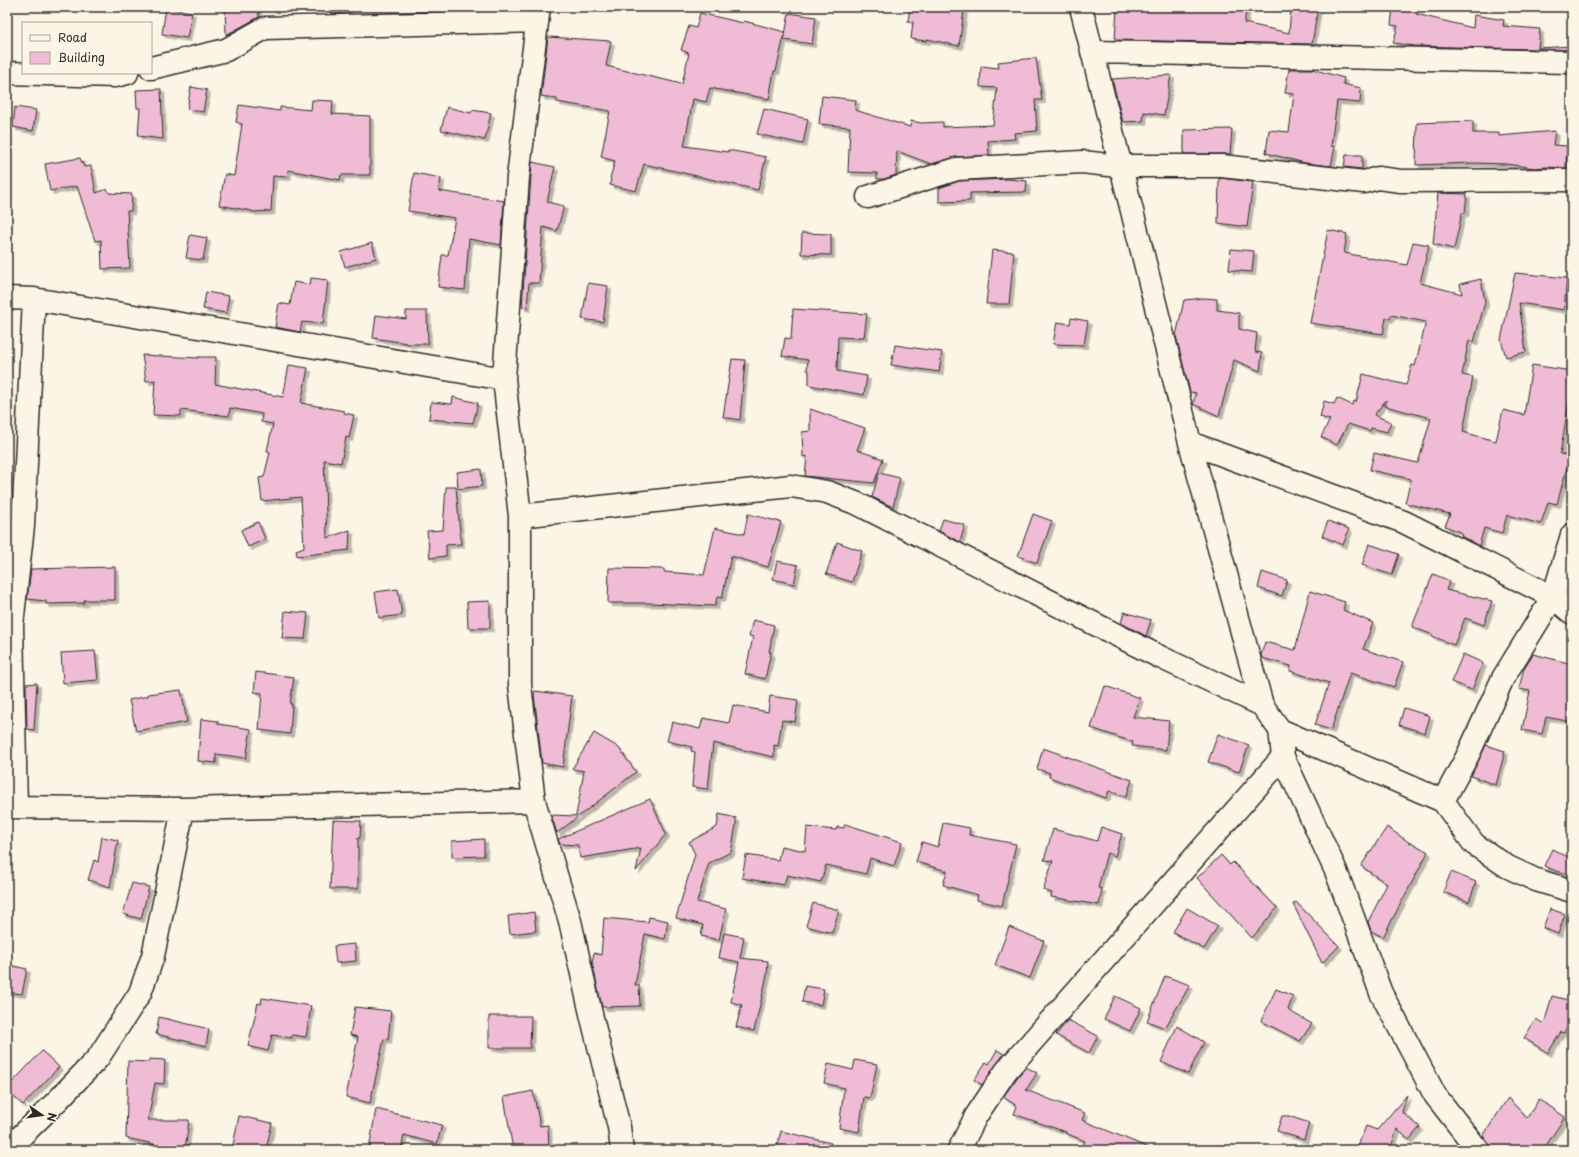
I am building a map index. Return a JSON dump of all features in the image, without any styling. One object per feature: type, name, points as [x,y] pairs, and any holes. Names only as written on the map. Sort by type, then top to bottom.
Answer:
[{"type":"street","points":[[1081,7],[1190,444],[1262,705],[1280,730],[1283,756],[1336,871],[1381,993],[1435,1095],[1478,1150]]},
{"type":"street","points":[[152,68],[226,50],[265,28],[538,14],[518,177],[504,379],[520,516],[520,685],[534,801],[570,921],[619,1127],[622,1150]]},
{"type":"street","points":[[1092,52],[1572,62]]},
{"type":"street","points":[[7,73],[22,73]]},
{"type":"street","points":[[43,74],[115,76],[123,74]]},
{"type":"street","points":[[868,197],[957,169],[1082,162],[1121,166],[1222,166],[1364,182],[1378,178],[1401,181],[1572,180]]},
{"type":"street","points":[[7,298],[34,299],[504,379]]},
{"type":"street","points":[[34,299],[23,526],[12,625],[12,807],[183,809],[534,801]]},
{"type":"street","points":[[1190,444],[1404,522],[1553,597],[1572,613]]},
{"type":"street","points":[[520,516],[791,486],[827,492],[858,504],[1160,656],[1262,705]]},
{"type":"street","points":[[1443,801],[1468,755],[1503,678],[1553,597],[1572,535]]},
{"type":"street","points":[[1280,730],[1443,801],[1474,844],[1508,867],[1536,880],[1572,891]]},
{"type":"street","points":[[959,1150],[976,1116],[1006,1071],[1283,756]]},
{"type":"street","points":[[7,1150],[98,1058],[140,993],[153,956],[183,809]]},
{"type":"building","points":[[225,7],[258,7],[259,17],[226,35]]},
{"type":"building","points":[[331,7],[348,7],[349,13],[332,14]]},
{"type":"building","points":[[910,7],[945,7],[964,10],[959,46],[927,39],[927,41],[911,39],[913,22],[908,22]]},
{"type":"building","points":[[1117,7],[1247,7],[1244,23],[1289,33],[1291,7],[1318,7],[1312,44],[1115,40]]},
{"type":"building","points":[[1393,7],[1416,9],[1416,14],[1473,28],[1474,15],[1504,20],[1503,26],[1540,29],[1538,48],[1572,46],[1572,50],[1415,46],[1393,43],[1398,26],[1391,25]]},
{"type":"building","points":[[166,8],[192,12],[187,38],[162,34]]},
{"type":"building","points":[[700,13],[743,23],[744,21],[785,32],[776,71],[774,71],[769,99],[710,88],[706,102],[693,99],[684,146],[728,152],[728,150],[766,157],[758,190],[644,164],[636,191],[610,185],[610,178],[615,161],[601,157],[610,111],[557,102],[557,99],[541,96],[548,37],[611,41],[606,66],[682,84],[689,53],[681,50],[689,26],[696,28]]},
{"type":"building","points":[[789,13],[816,17],[812,44],[784,40]]},
{"type":"building","points":[[1036,58],[1042,100],[1035,100],[1037,131],[1014,133],[1015,139],[988,141],[989,155],[956,157],[931,164],[897,151],[896,175],[884,179],[877,179],[877,173],[848,172],[850,127],[819,124],[822,96],[856,100],[855,110],[910,127],[911,121],[921,123],[943,122],[943,127],[993,125],[997,88],[980,87],[981,66],[999,68],[998,62]]},
{"type":"building","points":[[1289,69],[1312,69],[1344,78],[1343,84],[1361,88],[1360,103],[1337,101],[1331,146],[1335,147],[1331,166],[1305,163],[1266,153],[1269,130],[1289,132],[1294,94],[1285,93]]},
{"type":"building","points":[[1171,75],[1164,115],[1144,112],[1143,121],[1123,122],[1112,79]]},
{"type":"building","points":[[191,87],[207,90],[203,112],[187,109]]},
{"type":"building","points":[[161,89],[163,139],[138,136],[140,108],[137,108],[136,90]]},
{"type":"building","points":[[312,100],[333,101],[332,114],[370,116],[370,175],[341,175],[340,180],[288,170],[287,177],[273,176],[271,211],[252,212],[219,205],[225,174],[234,176],[242,124],[236,122],[239,105],[280,111],[280,107],[311,110]]},
{"type":"building","points":[[15,107],[36,110],[33,131],[13,127]]},
{"type":"building","points":[[447,107],[471,113],[472,110],[491,113],[485,140],[441,130]]},
{"type":"building","points":[[764,109],[808,119],[803,144],[757,134]]},
{"type":"building","points":[[1473,121],[1473,133],[1499,133],[1499,136],[1555,131],[1553,145],[1567,146],[1566,168],[1535,168],[1506,164],[1474,163],[1416,165],[1417,123]]},
{"type":"building","points":[[1232,129],[1230,154],[1184,154],[1184,130]]},
{"type":"building","points":[[1346,155],[1362,155],[1362,169],[1344,167]]},
{"type":"building","points":[[80,158],[84,167],[91,166],[96,193],[107,189],[109,193],[132,194],[131,211],[127,211],[130,268],[102,269],[101,240],[95,241],[77,186],[50,191],[45,164]]},
{"type":"building","points":[[532,162],[555,167],[547,202],[564,206],[557,231],[543,227],[539,283],[529,283],[527,308],[522,307]]},
{"type":"building","points":[[414,173],[441,178],[439,191],[504,201],[501,245],[469,239],[465,290],[438,287],[442,255],[448,255],[455,218],[408,211]]},
{"type":"building","points":[[1219,178],[1253,182],[1247,227],[1218,223]]},
{"type":"building","points":[[1008,179],[1027,181],[1026,192],[970,193],[970,201],[939,202],[939,188],[959,181]]},
{"type":"building","points":[[1438,193],[1467,194],[1465,213],[1462,213],[1454,249],[1433,244]]},
{"type":"building","points":[[1328,230],[1347,234],[1344,253],[1407,265],[1413,242],[1429,245],[1420,283],[1462,294],[1460,284],[1481,279],[1485,302],[1474,342],[1469,340],[1462,375],[1473,377],[1463,432],[1496,441],[1503,410],[1524,415],[1532,365],[1572,371],[1572,403],[1569,402],[1560,454],[1570,456],[1557,504],[1548,502],[1541,524],[1507,515],[1502,533],[1484,528],[1479,546],[1461,536],[1462,533],[1445,526],[1450,514],[1405,503],[1411,479],[1370,470],[1374,453],[1418,463],[1431,418],[1385,406],[1386,400],[1374,415],[1391,422],[1387,432],[1371,428],[1370,431],[1348,424],[1337,445],[1321,437],[1330,420],[1320,417],[1324,401],[1334,404],[1337,398],[1352,405],[1354,401],[1356,402],[1363,374],[1406,385],[1412,365],[1415,366],[1426,322],[1391,315],[1390,319],[1386,318],[1383,334],[1310,323]]},
{"type":"building","points":[[802,233],[831,234],[831,255],[801,254]]},
{"type":"building","points":[[190,235],[207,238],[203,260],[186,258]]},
{"type":"building","points":[[372,243],[376,258],[345,267],[341,252]]},
{"type":"building","points":[[1231,249],[1254,251],[1252,272],[1229,270]]},
{"type":"building","points":[[992,250],[1014,252],[1009,304],[986,304]]},
{"type":"building","points":[[1515,273],[1567,278],[1564,310],[1519,303],[1526,352],[1506,357],[1501,340]]},
{"type":"building","points":[[311,278],[328,280],[323,324],[302,322],[300,332],[275,327],[279,303],[290,305],[294,282],[310,285]]},
{"type":"building","points":[[588,283],[608,286],[603,322],[582,319]]},
{"type":"building","points":[[206,292],[229,296],[226,313],[203,309]]},
{"type":"building","points":[[1204,298],[1217,299],[1217,310],[1239,313],[1239,329],[1257,333],[1255,352],[1262,353],[1260,371],[1234,360],[1219,416],[1193,404],[1196,393],[1190,392],[1176,336],[1184,300]]},
{"type":"building","points":[[793,309],[867,314],[864,337],[838,337],[837,371],[867,376],[864,395],[809,385],[809,371],[807,370],[808,360],[782,356],[785,338],[791,339]]},
{"type":"building","points":[[406,311],[427,311],[428,344],[407,344],[373,338],[376,315],[406,319]]},
{"type":"building","points":[[1071,318],[1088,321],[1084,345],[1053,344],[1057,322],[1070,324]]},
{"type":"building","points":[[895,345],[942,352],[939,372],[891,365]]},
{"type":"building","points":[[142,355],[198,358],[216,357],[215,384],[283,397],[289,365],[308,368],[301,403],[344,411],[344,413],[354,415],[349,438],[346,437],[341,463],[324,460],[327,538],[350,530],[349,550],[297,556],[296,550],[304,547],[301,497],[262,501],[259,478],[264,477],[270,452],[267,451],[273,424],[261,422],[262,414],[230,408],[229,416],[181,410],[181,416],[153,415],[155,380],[146,381]]},
{"type":"building","points":[[732,359],[745,360],[740,420],[723,417]]},
{"type":"building","points":[[453,397],[478,403],[473,423],[429,419],[431,402],[452,404]]},
{"type":"building","points":[[810,409],[865,428],[857,450],[883,459],[874,483],[805,476],[807,456],[803,457],[802,432],[810,431]]},
{"type":"building","points":[[481,469],[482,486],[458,489],[457,472]]},
{"type":"building","points":[[879,473],[900,478],[893,507],[872,497]]},
{"type":"building","points":[[446,487],[456,487],[461,544],[446,545],[446,556],[430,558],[427,531],[443,530]]},
{"type":"building","points":[[748,514],[781,522],[768,567],[731,556],[722,598],[717,597],[715,606],[608,603],[609,568],[664,569],[664,572],[704,575],[715,528],[744,534]]},
{"type":"building","points":[[1033,514],[1052,521],[1037,563],[1018,556]]},
{"type":"building","points":[[943,519],[965,525],[960,542],[939,531]]},
{"type":"building","points":[[1328,521],[1349,529],[1343,545],[1322,536]]},
{"type":"building","points":[[258,522],[265,539],[248,547],[241,530]]},
{"type":"building","points":[[837,542],[862,551],[852,582],[826,574]]},
{"type":"building","points":[[1369,544],[1399,554],[1392,575],[1362,565]]},
{"type":"building","points":[[777,561],[798,565],[794,584],[773,579]]},
{"type":"building","points":[[115,567],[115,600],[84,600],[84,603],[46,604],[46,601],[27,599],[31,569]]},
{"type":"building","points":[[1262,572],[1287,580],[1282,596],[1258,588]]},
{"type":"building","points":[[1433,574],[1450,581],[1446,590],[1492,601],[1484,625],[1465,618],[1454,645],[1412,627]]},
{"type":"building","points":[[398,589],[402,615],[379,618],[375,592]]},
{"type":"building","points":[[1310,591],[1345,602],[1343,610],[1373,623],[1363,649],[1403,662],[1394,687],[1350,673],[1331,730],[1315,725],[1329,683],[1290,671],[1291,666],[1262,658],[1261,655],[1265,642],[1295,650]]},
{"type":"building","points":[[490,601],[490,628],[468,628],[467,602]]},
{"type":"building","points":[[285,611],[308,613],[305,639],[282,638]]},
{"type":"building","points":[[1124,612],[1151,620],[1146,636],[1121,623]]},
{"type":"building","points":[[753,620],[774,625],[769,652],[771,652],[765,679],[745,674],[753,637],[749,636]]},
{"type":"building","points":[[95,651],[98,680],[63,683],[61,653]]},
{"type":"building","points":[[1463,654],[1483,663],[1472,690],[1451,682]]},
{"type":"building","points":[[1533,654],[1572,664],[1572,722],[1546,717],[1542,734],[1522,730],[1530,691],[1519,689],[1524,668]]},
{"type":"building","points":[[256,672],[294,677],[290,704],[292,704],[290,734],[259,730],[262,693],[254,692]]},
{"type":"building","points":[[37,683],[34,730],[27,729],[26,684]]},
{"type":"building","points":[[1105,686],[1140,698],[1133,717],[1169,721],[1166,750],[1132,746],[1133,742],[1091,728]]},
{"type":"building","points":[[181,690],[187,722],[136,731],[129,700],[148,696],[148,694]]},
{"type":"building","points":[[535,691],[572,696],[563,767],[542,763],[534,694]]},
{"type":"building","points":[[770,696],[798,700],[795,722],[782,720],[778,746],[774,745],[774,757],[713,743],[708,789],[692,787],[695,752],[691,751],[692,747],[667,741],[672,722],[700,729],[703,718],[729,723],[733,705],[768,712]]},
{"type":"building","points":[[1404,708],[1430,716],[1425,733],[1399,725]]},
{"type":"building","points":[[201,719],[218,721],[218,724],[251,729],[246,758],[216,754],[216,763],[198,761]]},
{"type":"building","points":[[594,733],[618,747],[636,772],[557,833],[551,815],[576,816],[584,771],[572,769]]},
{"type":"building","points":[[1218,734],[1249,745],[1239,772],[1208,762]]},
{"type":"building","points":[[1486,745],[1505,751],[1496,785],[1471,776]]},
{"type":"building","points":[[1043,748],[1132,780],[1126,797],[1109,791],[1106,798],[1049,777],[1050,773],[1037,769]]},
{"type":"building","points":[[650,799],[666,834],[636,871],[641,848],[580,858],[578,845],[560,844],[558,839]]},
{"type":"building","points":[[719,814],[736,818],[731,852],[709,863],[697,902],[726,909],[719,940],[701,936],[703,925],[676,918],[695,854],[689,842],[717,827]]},
{"type":"building","points":[[333,820],[361,821],[360,838],[358,838],[358,889],[330,889]]},
{"type":"building","points":[[943,823],[970,828],[969,835],[1016,844],[1002,906],[977,900],[978,895],[943,885],[947,871],[916,862],[922,842],[938,847]]},
{"type":"building","points":[[845,824],[902,842],[894,866],[870,858],[866,874],[826,865],[821,882],[787,875],[784,885],[742,878],[746,855],[778,860],[781,846],[805,851],[807,827],[836,830],[837,827],[844,828]]},
{"type":"building","points":[[1101,827],[1122,834],[1115,856],[1107,853],[1098,888],[1102,889],[1099,905],[1051,897],[1052,893],[1043,890],[1053,861],[1044,860],[1053,829],[1097,841]]},
{"type":"building","points":[[1387,827],[1410,843],[1411,842],[1428,852],[1383,937],[1371,931],[1368,922],[1387,884],[1361,866]]},
{"type":"building","points":[[102,837],[118,840],[110,887],[88,880],[94,860],[98,862]]},
{"type":"building","points":[[484,839],[484,856],[452,857],[452,841]]},
{"type":"building","points":[[1552,849],[1572,859],[1572,875],[1544,866]]},
{"type":"building","points":[[1221,855],[1230,865],[1233,862],[1277,908],[1252,938],[1197,878]]},
{"type":"building","points":[[1451,872],[1476,882],[1469,902],[1443,892]]},
{"type":"building","points":[[132,883],[149,887],[141,919],[123,914]]},
{"type":"building","points":[[1296,902],[1339,946],[1322,963],[1293,904]]},
{"type":"building","points":[[813,903],[839,910],[832,933],[806,926]]},
{"type":"building","points":[[1187,908],[1218,926],[1204,949],[1173,932]]},
{"type":"building","points":[[1550,909],[1565,914],[1558,934],[1543,928]]},
{"type":"building","points":[[534,912],[536,931],[510,934],[508,916]]},
{"type":"building","points":[[649,917],[668,921],[665,939],[645,934],[635,985],[639,985],[640,1006],[602,1007],[592,962],[594,953],[601,955],[604,918],[648,922]]},
{"type":"building","points":[[1009,927],[1044,941],[1030,978],[995,965]]},
{"type":"building","points":[[724,933],[744,937],[740,958],[768,961],[767,975],[754,1031],[736,1027],[742,1005],[731,1002],[739,962],[719,958]]},
{"type":"building","points":[[355,944],[356,961],[336,963],[334,946]]},
{"type":"building","points":[[9,965],[27,969],[22,994],[7,992],[7,975]]},
{"type":"building","points":[[1165,976],[1190,985],[1165,1028],[1147,1021]]},
{"type":"building","points":[[805,986],[824,989],[821,1005],[802,1002]]},
{"type":"building","points":[[1276,989],[1293,996],[1288,1010],[1312,1024],[1300,1041],[1261,1021]]},
{"type":"building","points":[[1115,996],[1141,1008],[1130,1031],[1104,1019]]},
{"type":"building","points":[[1552,996],[1572,1001],[1572,1017],[1564,1033],[1561,1032],[1548,1053],[1524,1038],[1536,1019],[1544,1024]]},
{"type":"building","points":[[262,998],[311,1006],[306,1037],[292,1035],[292,1038],[272,1035],[268,1051],[248,1046],[258,1003],[261,1004]]},
{"type":"building","points":[[355,1007],[391,1011],[388,1040],[384,1039],[370,1103],[346,1097],[358,1037],[350,1035]]},
{"type":"building","points":[[489,1016],[531,1016],[530,1048],[489,1048]]},
{"type":"building","points":[[159,1017],[209,1029],[206,1046],[156,1034]]},
{"type":"building","points":[[1068,1020],[1098,1036],[1089,1053],[1056,1035]]},
{"type":"building","points":[[1177,1026],[1204,1042],[1188,1074],[1161,1062]]},
{"type":"building","points":[[997,1050],[1004,1054],[982,1085],[974,1080],[986,1062],[989,1064]]},
{"type":"building","points":[[42,1051],[59,1067],[23,1105],[7,1091],[7,1088]]},
{"type":"building","points":[[149,1059],[165,1060],[164,1084],[155,1083],[148,1120],[189,1120],[185,1150],[153,1150],[154,1144],[126,1138],[128,1061],[149,1062]]},
{"type":"building","points":[[855,1060],[877,1064],[871,1094],[869,1098],[864,1097],[859,1132],[839,1128],[844,1088],[824,1083],[828,1064],[853,1070]]},
{"type":"building","points":[[1026,1067],[1037,1073],[1026,1090],[1085,1113],[1082,1120],[1154,1150],[1095,1150],[1083,1145],[1085,1141],[1065,1133],[1066,1132],[1014,1114],[1017,1106],[1003,1097]]},
{"type":"building","points":[[533,1091],[540,1126],[548,1125],[549,1150],[513,1150],[504,1097]]},
{"type":"building","points":[[1407,1095],[1402,1112],[1420,1127],[1409,1140],[1397,1129],[1390,1150],[1368,1150],[1358,1146],[1366,1126],[1377,1130]]},
{"type":"building","points":[[1508,1098],[1527,1118],[1539,1099],[1565,1117],[1543,1150],[1497,1150],[1489,1144],[1483,1136]]},
{"type":"building","points":[[376,1109],[442,1125],[437,1144],[404,1135],[401,1150],[369,1150]]},
{"type":"building","points":[[239,1116],[272,1123],[266,1150],[232,1150]]},
{"type":"building","points":[[1282,1116],[1289,1116],[1309,1123],[1304,1140],[1277,1131]]},
{"type":"building","points":[[781,1131],[831,1143],[830,1150],[776,1150]]}]
